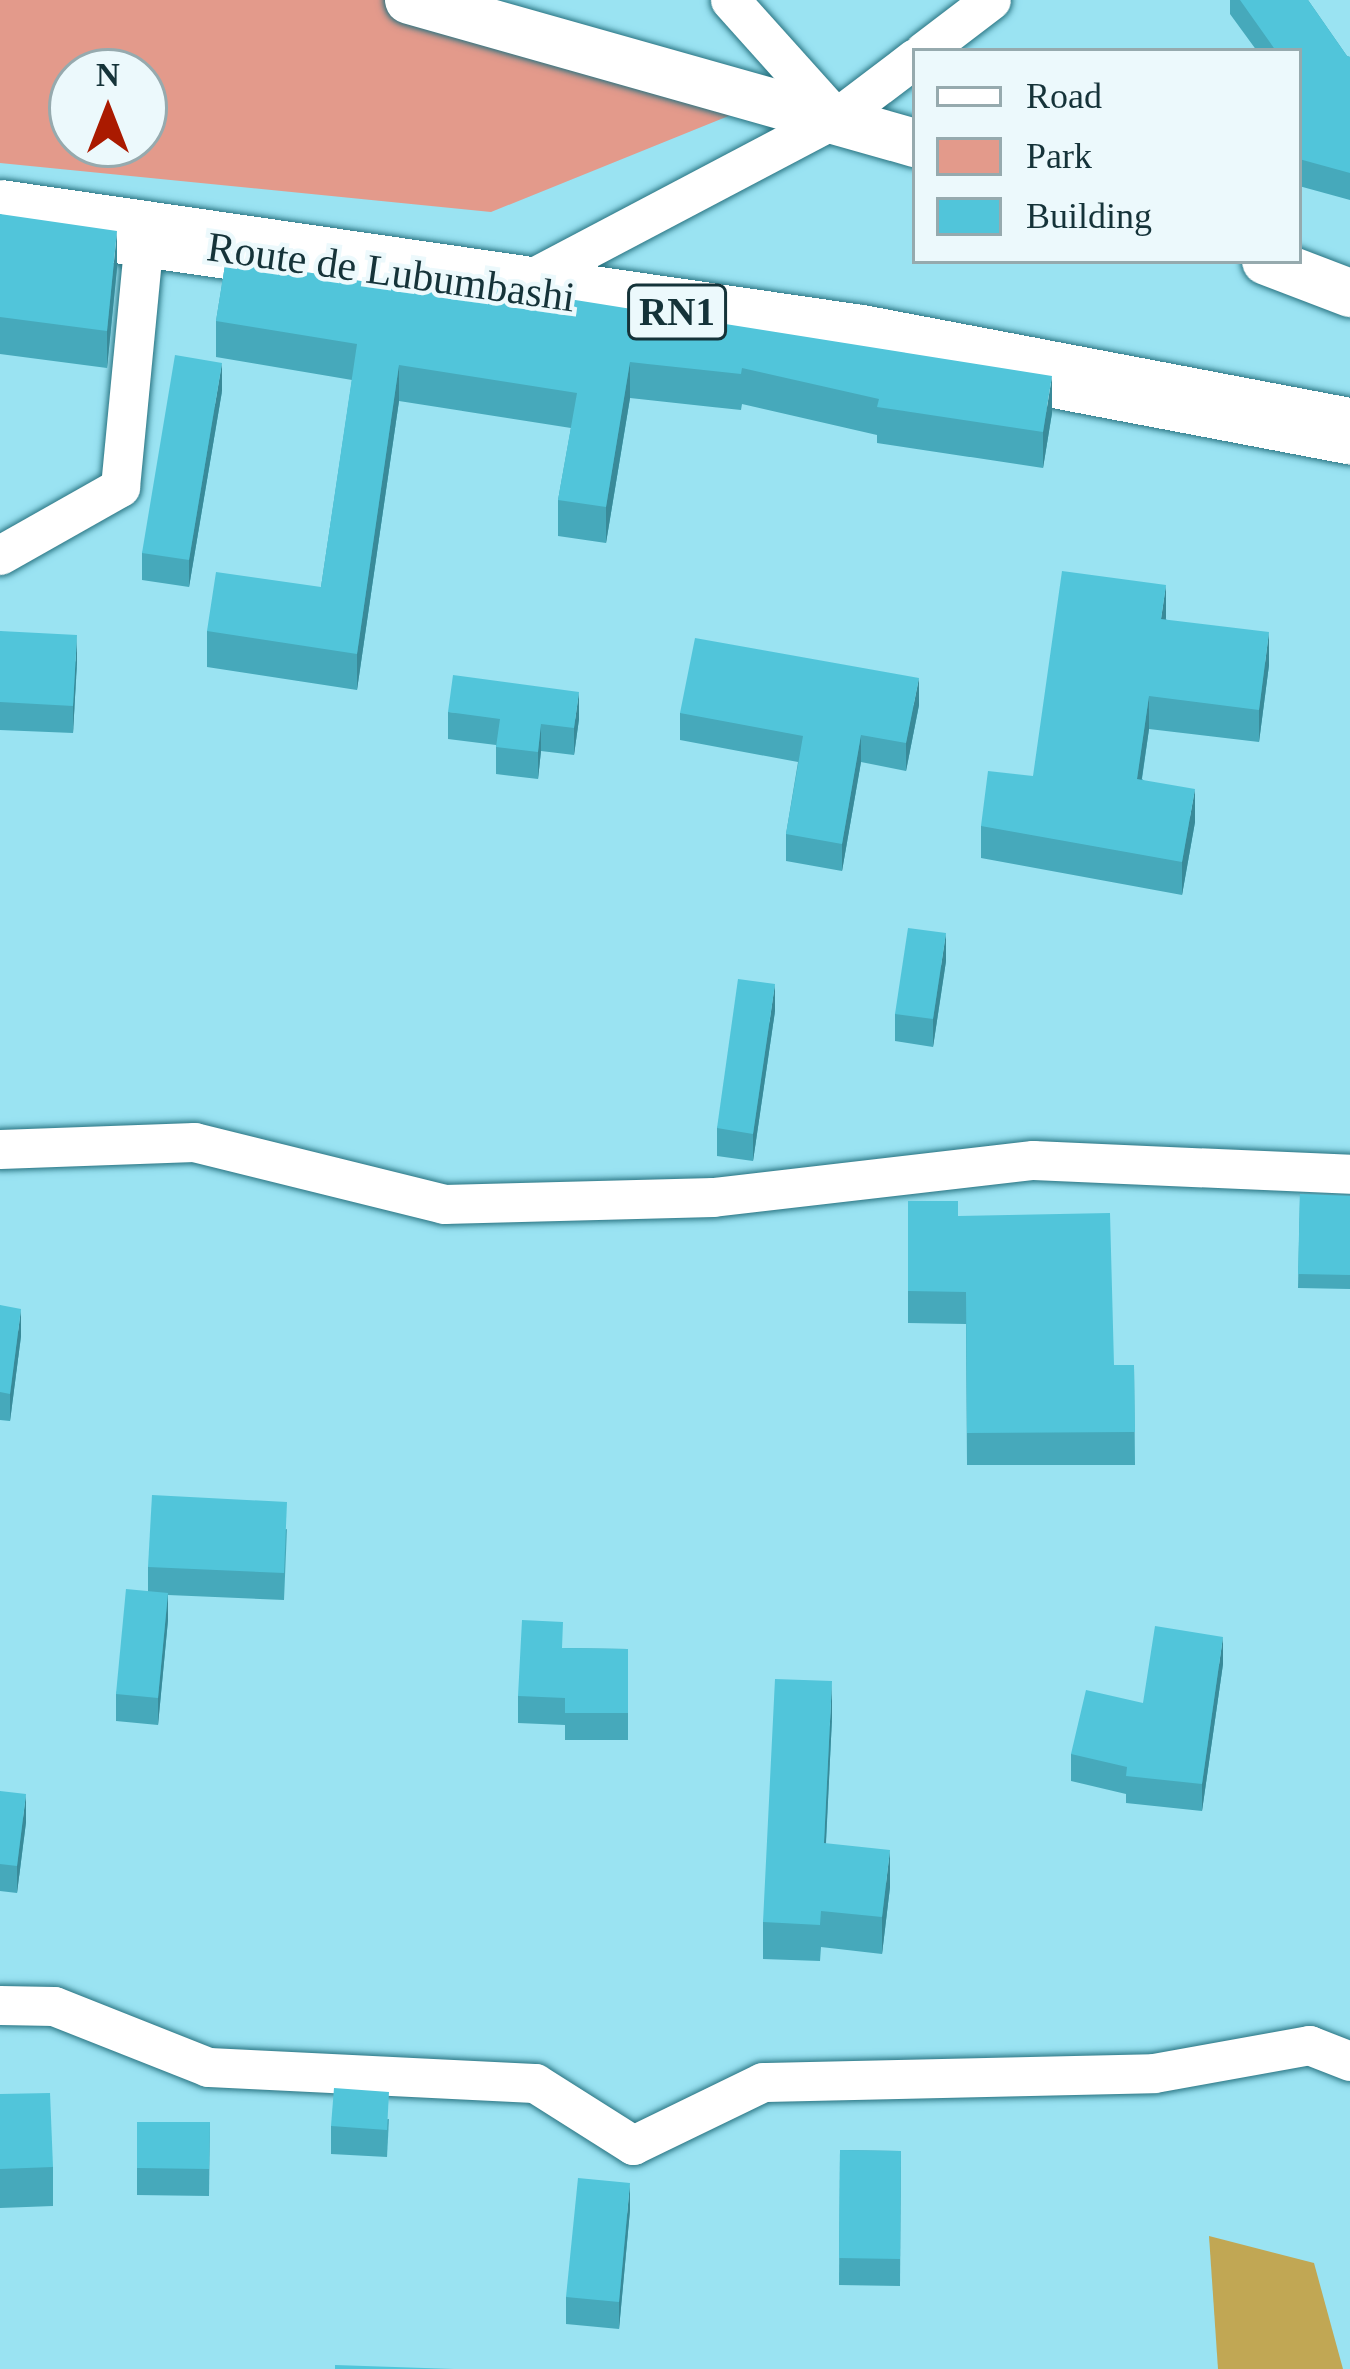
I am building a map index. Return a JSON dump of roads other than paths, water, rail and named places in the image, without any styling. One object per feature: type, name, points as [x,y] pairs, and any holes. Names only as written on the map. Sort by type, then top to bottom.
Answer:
[{"type":"highway","name":"Route de Lubumbashi","points":[[0,212],[143,238],[861,338],[1350,431]]},
{"type":"street","points":[[409,0],[912,142]]},
{"type":"street","points":[[730,0],[836,118]]},
{"type":"street","points":[[928,48],[991,0]]},
{"type":"street","points":[[512,289],[836,118],[912,60]]},
{"type":"street","points":[[0,555],[120,487],[143,238]]},
{"type":"street","points":[[1274,264],[1350,293]]},
{"type":"street","points":[[0,1149],[194,1142],[444,1204],[713,1197],[1034,1160],[1350,1174]]},
{"type":"street","points":[[0,2005],[54,2006],[208,2067],[536,2083],[633,2145],[763,2082],[1154,2073],[1309,2045],[1350,2061]]}]
